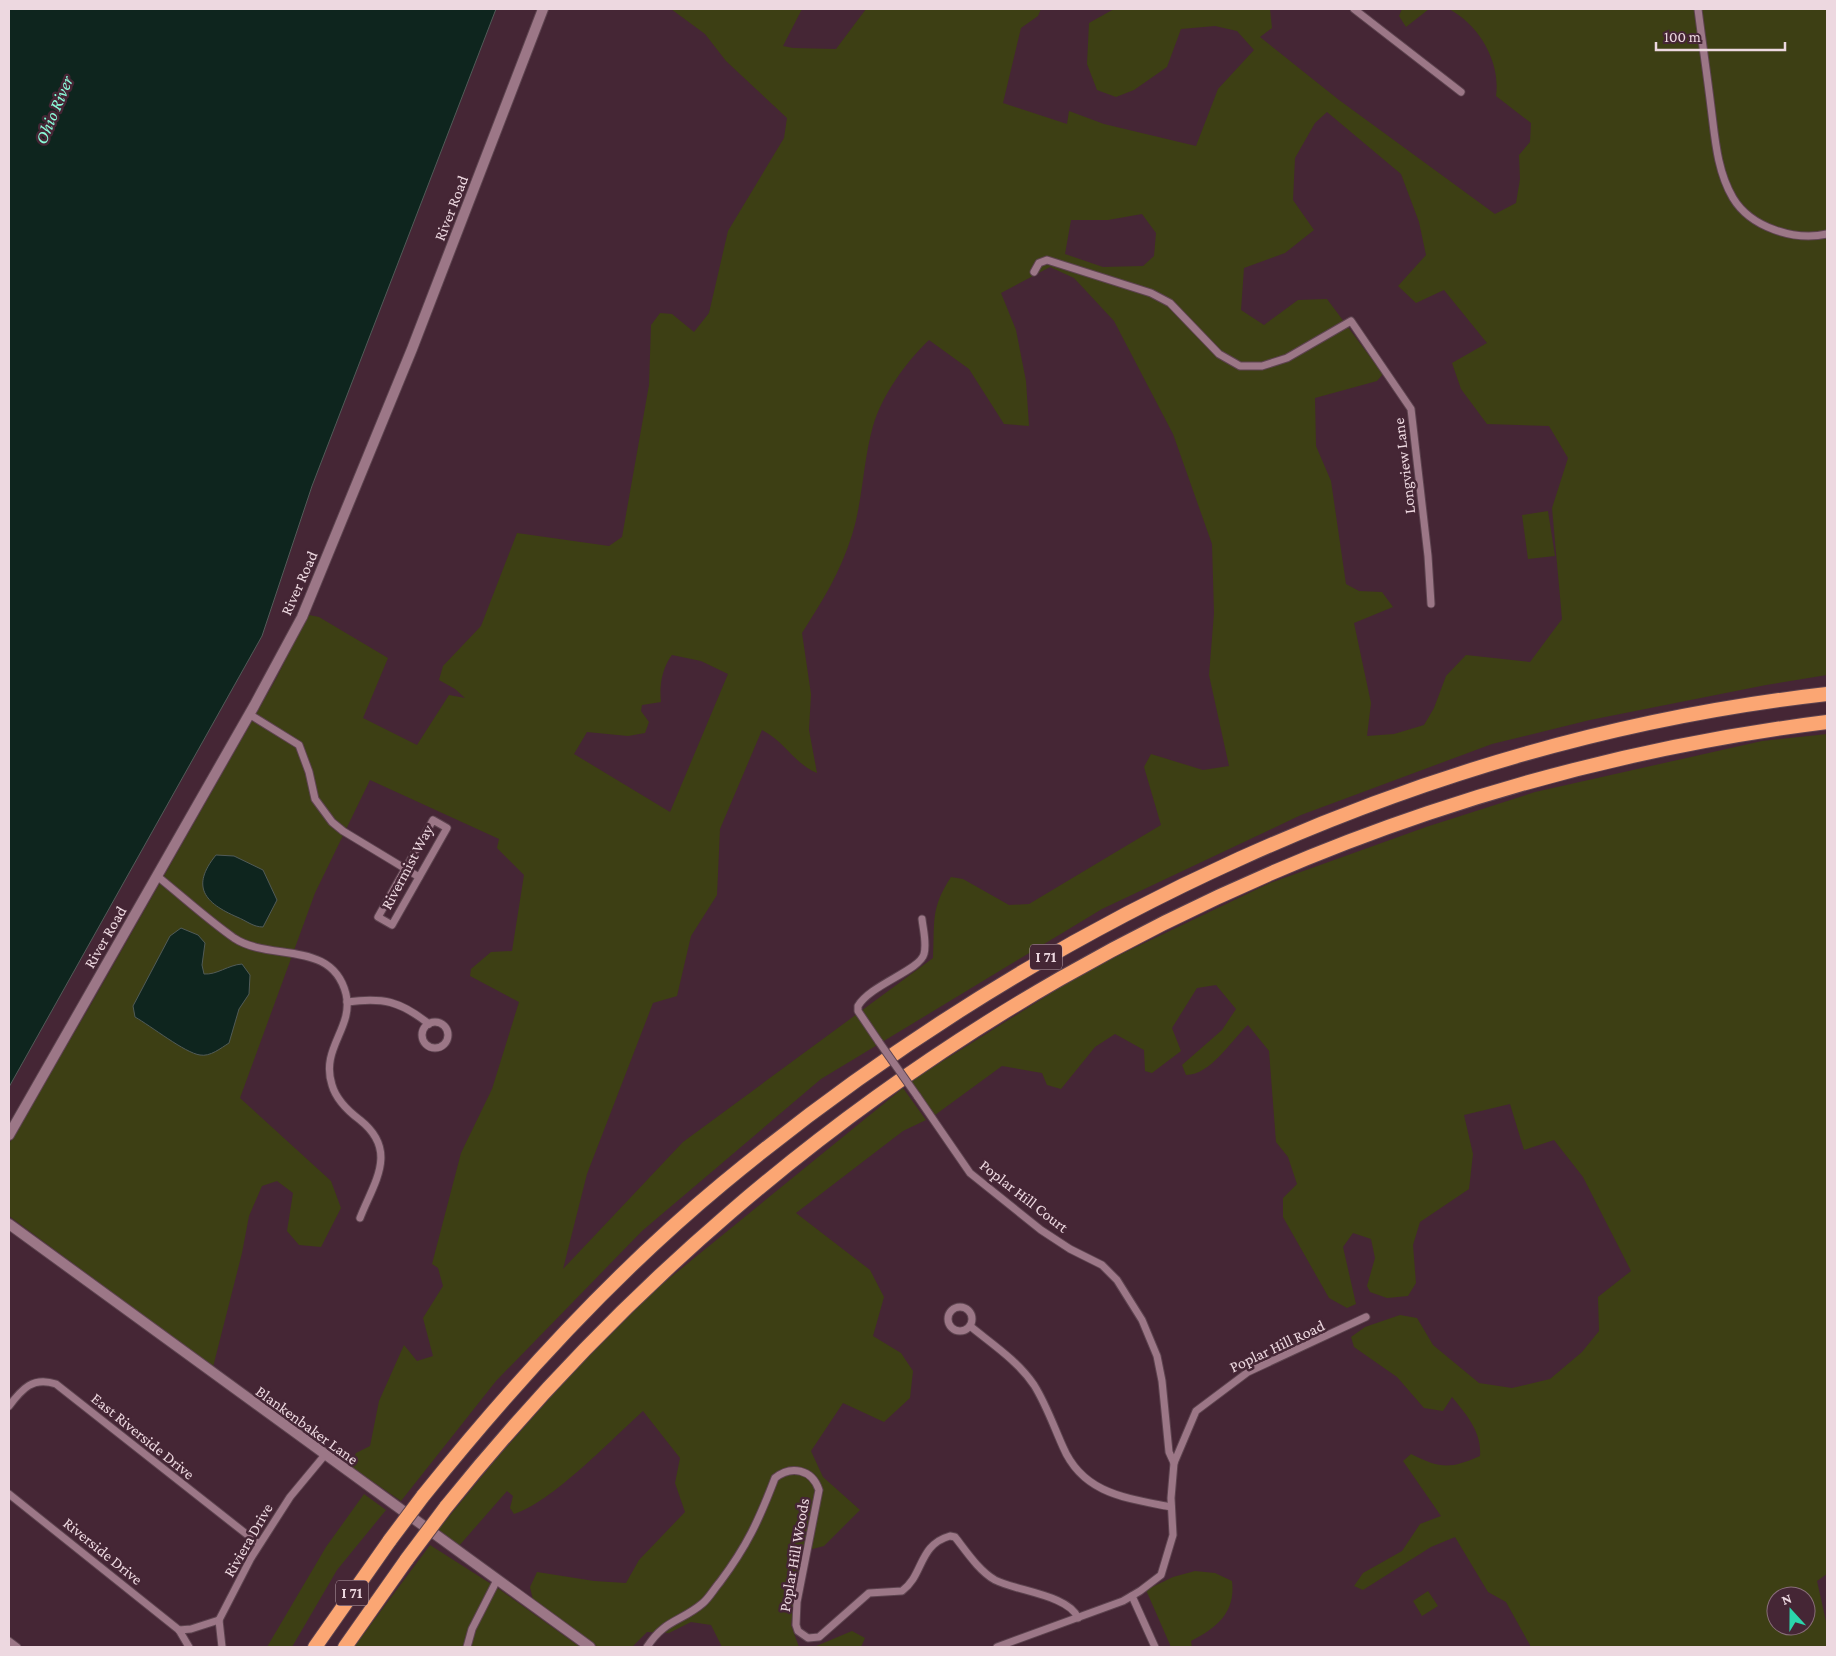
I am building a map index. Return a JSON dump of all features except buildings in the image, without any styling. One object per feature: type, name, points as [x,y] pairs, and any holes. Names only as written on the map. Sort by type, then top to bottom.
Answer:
[{"type":"highway","name":"I 71","points":[[316,1647],[423,1496],[509,1392],[563,1334],[649,1250],[720,1186],[788,1131],[898,1050],[968,1004],[1125,914],[1249,854],[1413,789],[1542,750],[1622,730],[1700,714],[1827,694]]},
{"type":"highway","name":"I 71","points":[[345,1647],[446,1507],[552,1382],[614,1318],[713,1226],[787,1164],[886,1088],[980,1026],[1053,982],[1149,930],[1271,873],[1420,816],[1511,788],[1625,758],[1716,739],[1827,722]]},
{"type":"street","name":"River Road","points":[[9,1135],[249,714],[302,617],[427,310],[544,9]]},
{"type":"street","points":[[1354,9],[1461,92]]},
{"type":"street","points":[[1698,9],[1716,146],[1721,172],[1734,200],[1756,221],[1780,232],[1819,236],[1827,234]]},
{"type":"street","name":"Longview Lane","points":[[1034,272],[1039,263],[1047,260],[1151,293],[1170,303],[1219,354],[1240,366],[1262,366],[1288,358],[1351,320],[1411,409],[1428,556],[1431,604]]},
{"type":"street","points":[[249,714],[299,745],[304,755],[315,799],[332,822],[419,877]]},
{"type":"street","name":"Rivermist Way","points":[[433,820],[447,828],[419,877],[392,925],[378,917],[433,820]]},
{"type":"street","points":[[157,876],[243,942],[258,948],[302,954],[319,960],[336,974],[345,992],[347,1002],[346,1018],[330,1052],[329,1074],[337,1096],[370,1129],[378,1140],[382,1156],[380,1174],[360,1218]]},
{"type":"street","name":"Poplar Hill Court","points":[[922,919],[924,950],[920,961],[870,992],[858,1006],[858,1011],[970,1172],[1041,1230],[1070,1249],[1102,1265],[1118,1280],[1142,1320],[1157,1356],[1162,1381],[1169,1452],[1174,1463]]},
{"type":"street","points":[[347,1002],[369,999],[394,1003],[407,1008],[429,1024]]},
{"type":"street","name":"Blankenbaker Lane","points":[[9,1224],[324,1456],[590,1647]]},
{"type":"street","name":"Poplar Hill Road","points":[[998,1647],[1132,1596],[1161,1575],[1173,1536],[1171,1507],[1174,1463],[1196,1411],[1248,1372],[1366,1317]]},
{"type":"street","points":[[970,1326],[1025,1373],[1046,1408],[1071,1463],[1088,1482],[1106,1491],[1171,1507]]},
{"type":"street","name":"East Riverside Drive","points":[[9,1406],[21,1390],[33,1382],[41,1381],[56,1384],[259,1544]]},
{"type":"street","name":"Riviera Drive","points":[[218,1620],[259,1544],[290,1497],[324,1456]]},
{"type":"street","name":"Poplar Hill Woods","points":[[647,1647],[656,1633],[670,1622],[692,1612],[704,1602],[738,1559],[756,1528],[775,1478],[781,1473],[794,1470],[808,1474],[819,1490],[797,1602],[796,1625],[802,1636],[819,1638],[869,1593],[902,1591],[914,1578],[930,1546],[950,1536],[955,1538],[980,1567],[995,1580],[1020,1587],[1067,1606],[1075,1611],[1078,1618]]},
{"type":"street","name":"Riverside Drive","points":[[9,1494],[179,1630],[188,1647]]},
{"type":"street","points":[[467,1647],[472,1629],[497,1580]]},
{"type":"street","points":[[1132,1596],[1155,1647]]},
{"type":"street","points":[[179,1630],[191,1629],[218,1620],[222,1647]]},
{"type":"street","points":[[9,1641],[17,1647]]},
{"type":"shaded area","points":[[671,9],[802,9],[783,46],[836,49],[866,9],[1041,9],[1038,16],[1021,28],[1003,103],[1067,124],[1069,111],[1104,124],[1196,146],[1218,89],[1254,50],[1237,31],[1215,26],[1181,29],[1167,67],[1134,90],[1116,97],[1097,90],[1087,64],[1089,23],[1114,9],[1270,9],[1272,28],[1260,37],[1339,100],[1495,214],[1516,203],[1520,179],[1519,155],[1530,142],[1531,123],[1496,96],[1495,70],[1486,46],[1470,25],[1449,9],[1827,9],[1827,675],[1766,685],[1590,720],[1492,744],[1301,815],[1102,909],[821,1079],[642,1231],[496,1381],[401,1501],[350,1466],[356,1453],[370,1446],[379,1401],[404,1345],[417,1361],[433,1356],[423,1318],[443,1286],[438,1268],[432,1264],[461,1153],[492,1089],[519,1002],[470,976],[471,969],[491,952],[512,951],[524,875],[497,848],[499,839],[370,780],[315,893],[240,1098],[331,1181],[341,1208],[321,1247],[299,1245],[287,1231],[293,1193],[277,1181],[262,1186],[249,1216],[242,1253],[213,1367],[9,1216],[9,1144],[90,1006],[277,677],[309,615],[319,617],[388,658],[363,718],[417,745],[449,695],[465,698],[455,689],[439,680],[443,666],[481,626],[517,533],[609,546],[622,537],[649,385],[651,325],[660,313],[672,314],[694,332],[709,313],[728,231],[784,138],[787,118],[726,61],[705,34]],"holes":[[[1327,112],[1401,174],[1419,222],[1426,255],[1398,286],[1416,303],[1444,290],[1487,343],[1452,363],[1461,389],[1487,424],[1549,426],[1568,458],[1552,508],[1562,619],[1530,662],[1466,655],[1446,676],[1434,708],[1424,725],[1394,734],[1367,736],[1371,703],[1354,623],[1393,607],[1382,592],[1359,591],[1346,584],[1331,481],[1316,446],[1315,398],[1377,381],[1383,374],[1327,299],[1298,300],[1264,325],[1241,310],[1244,268],[1285,253],[1314,230],[1293,200],[1295,158],[1315,123]],[[1142,214],[1156,233],[1154,256],[1143,266],[1103,267],[1065,254],[1071,220],[1108,220]],[[1050,267],[1074,278],[1114,321],[1173,434],[1212,544],[1214,613],[1209,675],[1229,766],[1203,770],[1151,754],[1144,767],[1161,825],[1029,904],[1009,905],[963,879],[951,877],[944,888],[937,907],[934,925],[933,958],[683,1142],[563,1269],[587,1174],[653,1003],[677,996],[691,936],[717,895],[720,829],[762,730],[777,740],[802,764],[817,773],[809,730],[811,694],[802,633],[830,586],[842,562],[852,535],[859,508],[873,426],[882,403],[912,358],[929,340],[969,369],[1004,424],[1029,426],[1026,381],[1016,330],[1001,293]],[[672,655],[701,661],[728,674],[670,812],[574,754],[587,732],[628,736],[645,733],[649,722],[641,711],[642,705],[661,702],[660,690],[666,666]]]},
{"type":"shaded area","points":[[1402,9],[1429,9],[1406,27],[1399,16]]},
{"type":"shaded area","points":[[1548,511],[1555,556],[1528,559],[1522,515]]},
{"type":"shaded area","points":[[1827,734],[1827,1574],[1817,1581],[1827,1626],[1827,1647],[1531,1647],[1506,1602],[1488,1592],[1455,1537],[1431,1547],[1363,1590],[1354,1586],[1363,1573],[1402,1551],[1420,1524],[1441,1516],[1403,1461],[1411,1454],[1438,1465],[1453,1465],[1480,1456],[1480,1447],[1476,1431],[1452,1397],[1443,1411],[1424,1408],[1397,1377],[1354,1347],[1351,1337],[1365,1327],[1400,1315],[1417,1318],[1433,1345],[1479,1383],[1512,1388],[1550,1379],[1582,1352],[1599,1331],[1598,1297],[1631,1271],[1583,1177],[1554,1140],[1524,1150],[1510,1104],[1464,1115],[1473,1154],[1469,1189],[1420,1222],[1413,1245],[1416,1283],[1408,1296],[1387,1298],[1370,1292],[1367,1286],[1375,1258],[1371,1239],[1353,1233],[1343,1247],[1356,1304],[1347,1308],[1329,1298],[1283,1217],[1283,1198],[1297,1184],[1288,1157],[1276,1142],[1269,1051],[1248,1025],[1212,1063],[1204,1069],[1186,1075],[1182,1065],[1222,1030],[1236,1009],[1216,985],[1197,988],[1172,1028],[1181,1051],[1152,1073],[1145,1071],[1144,1050],[1115,1034],[1095,1047],[1061,1089],[1047,1085],[1042,1073],[1002,1066],[935,1115],[911,1081],[1088,970],[1270,883],[1426,827],[1535,792],[1762,741]]},
{"type":"shaded area","points":[[903,1088],[926,1120],[903,1131],[796,1213],[870,1270],[884,1297],[873,1336],[901,1353],[913,1371],[910,1398],[884,1422],[843,1403],[811,1451],[823,1477],[860,1510],[824,1546],[801,1552],[791,1625],[799,1647],[722,1647],[711,1625],[691,1622],[669,1633],[647,1632],[632,1647],[598,1647],[533,1600],[530,1587],[537,1572],[594,1581],[626,1583],[639,1560],[685,1512],[675,1483],[680,1458],[643,1411],[581,1469],[529,1508],[514,1514],[510,1508],[513,1496],[507,1491],[458,1547],[438,1530],[497,1458],[579,1365],[655,1290]]},
{"type":"shaded area","points":[[364,1494],[386,1510],[337,1570],[292,1647],[267,1647],[326,1547]]},
{"type":"shaded area","points":[[430,1545],[499,1589],[580,1647],[354,1647]]},
{"type":"shaded area","points":[[1195,1571],[1215,1573],[1232,1581],[1231,1602],[1227,1611],[1216,1625],[1191,1641],[1192,1647],[1171,1647],[1146,1590],[1173,1577]]},
{"type":"shaded area","points":[[1428,1591],[1438,1606],[1422,1616],[1413,1601]]},
{"type":"shaded area","points":[[852,1631],[865,1638],[861,1647],[814,1647]]},
{"type":"water","name":"Ohio River","points":[[9,9],[496,9],[312,486],[262,636],[9,1087]]},
{"type":"water","points":[[216,855],[234,856],[263,870],[277,900],[263,927],[253,925],[226,912],[209,900],[203,885],[204,876]]},
{"type":"water","points":[[181,928],[198,935],[205,943],[202,965],[204,974],[242,964],[250,975],[249,994],[239,1009],[229,1043],[208,1055],[200,1055],[186,1049],[135,1017],[133,1006],[170,936]]}]
